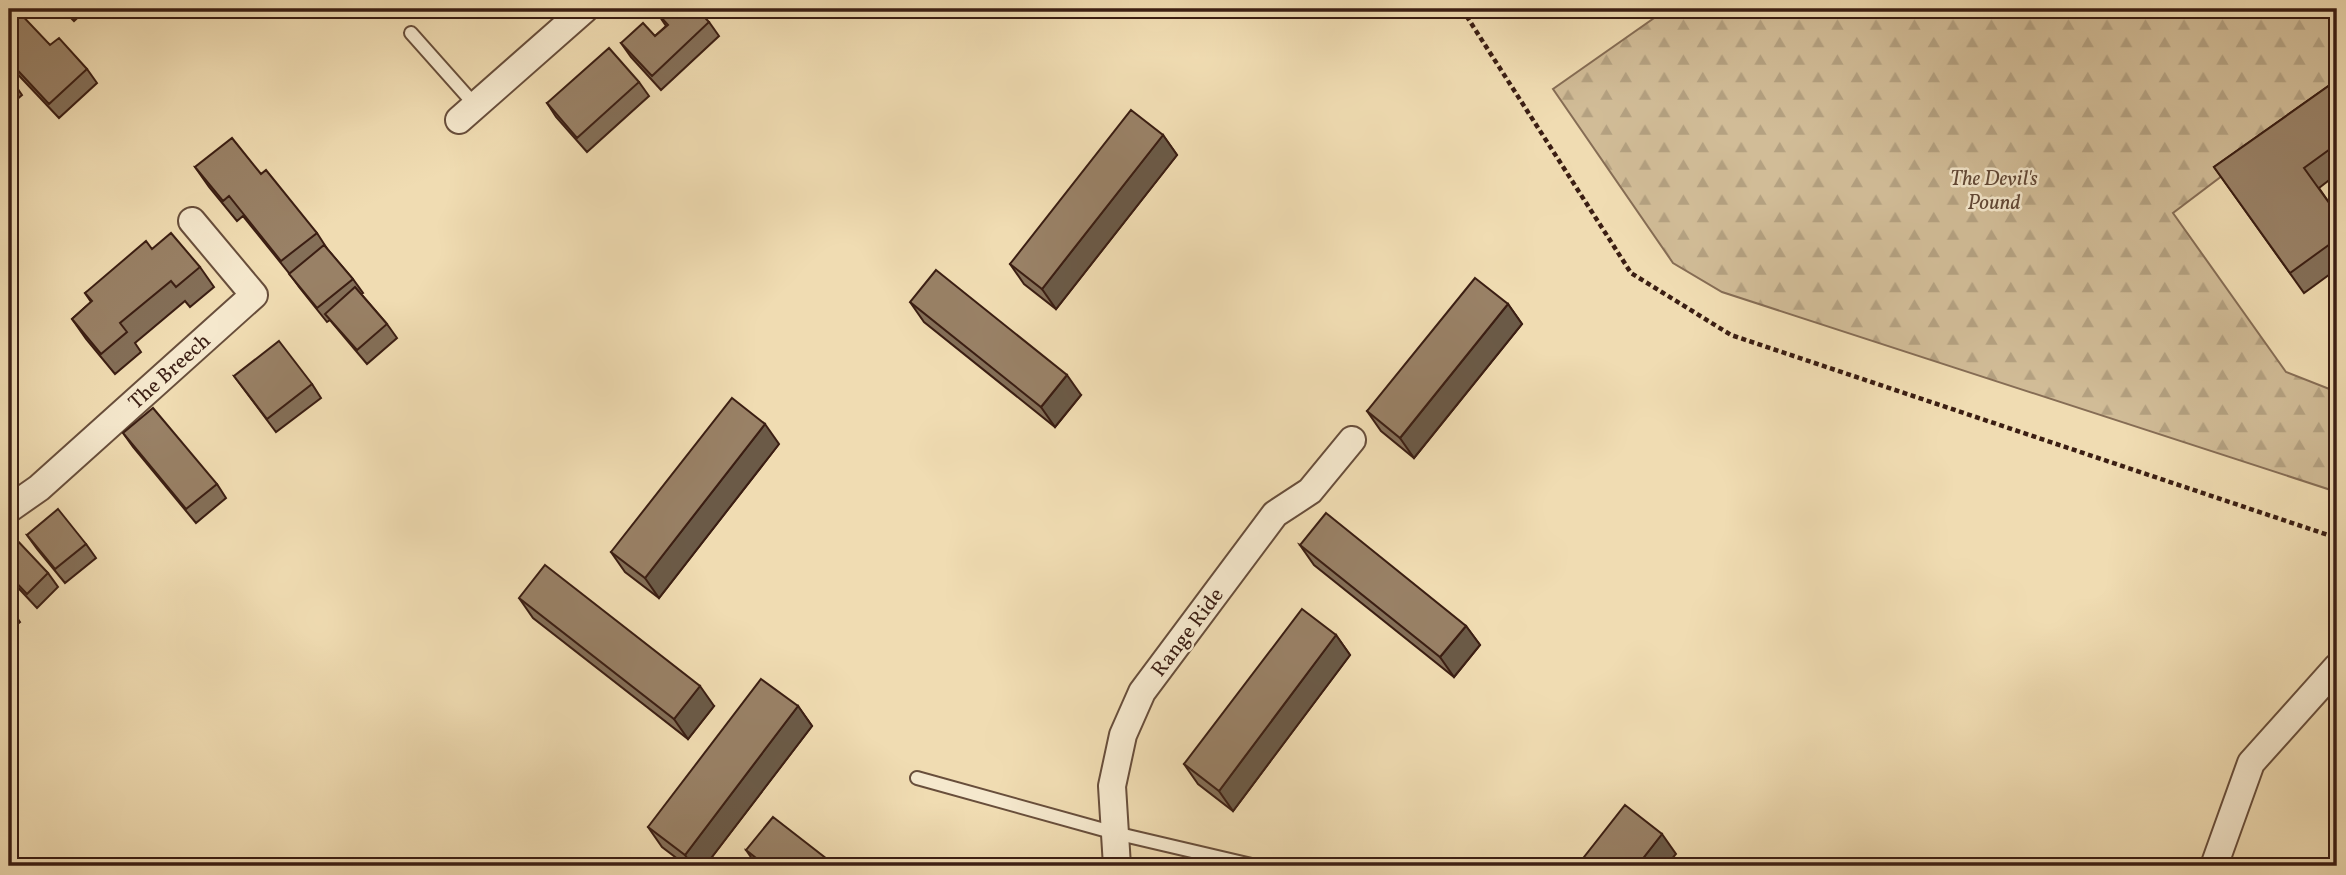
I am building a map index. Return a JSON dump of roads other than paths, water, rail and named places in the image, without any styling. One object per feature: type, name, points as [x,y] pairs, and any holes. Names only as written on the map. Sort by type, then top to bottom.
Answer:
[{"type":"street","points":[[467,112],[585,9]]},
{"type":"street","name":"The Breech","points":[[9,509],[39,488],[254,295],[192,221]]},
{"type":"street","name":"Range Ride","points":[[1117,866],[1112,786],[1124,735],[1142,692],[1275,514],[1310,491],[1352,440]]},
{"type":"street","points":[[2214,866],[2251,764],[2337,667]]},
{"type":"lane","points":[[411,33],[467,112]]},
{"type":"lane","points":[[917,778],[1115,833],[1256,866]]},
{"type":"park label","name":"The Devil's Pound","points":[[1994,190]]}]
